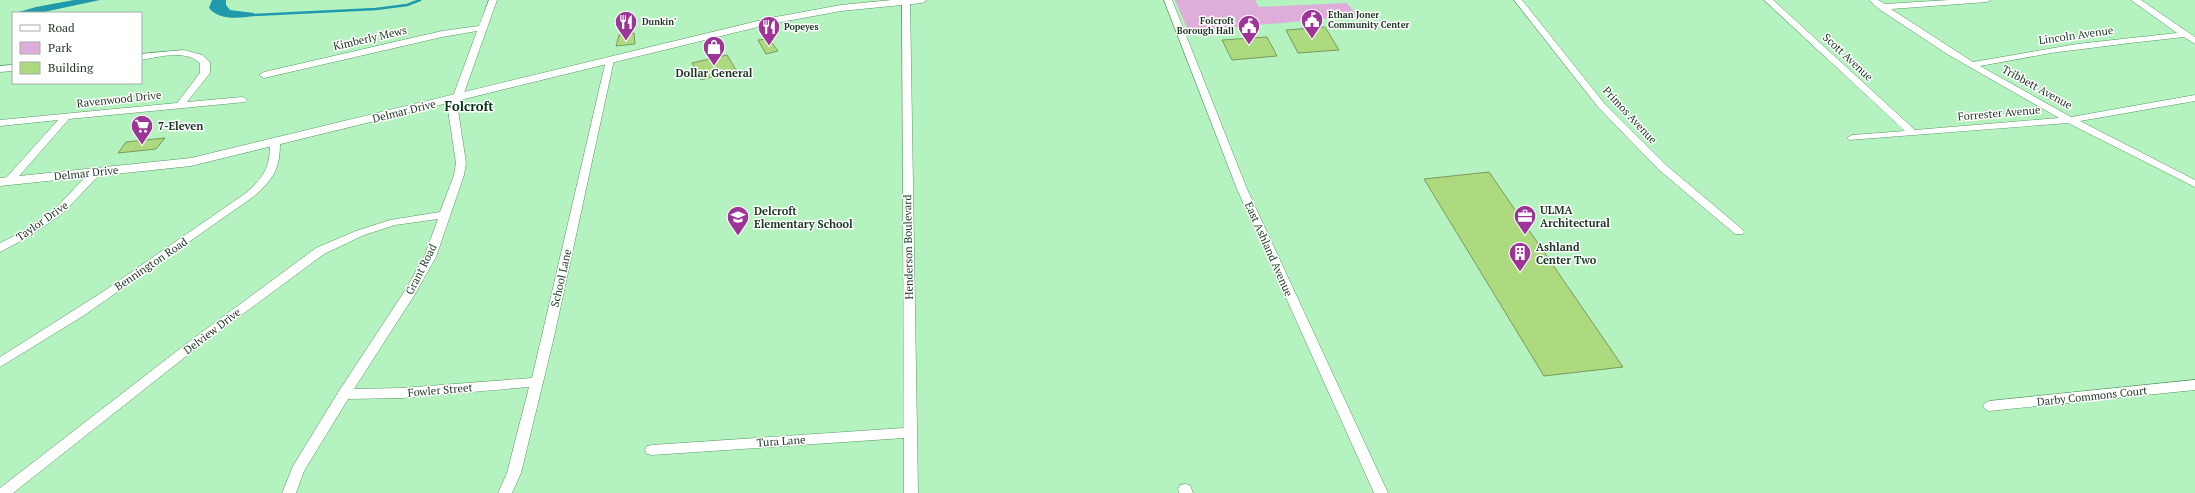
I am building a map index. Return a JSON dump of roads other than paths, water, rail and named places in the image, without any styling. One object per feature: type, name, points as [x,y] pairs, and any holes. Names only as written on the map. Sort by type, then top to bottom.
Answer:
[{"type":"street","name":"Grant Road","points":[[289,493],[298,470],[343,394],[412,291],[430,257],[459,175],[461,163],[453,110],[493,0]]},
{"type":"street","name":"Delmar Drive","points":[[4,182],[191,162],[275,143],[610,60],[812,12],[922,0]]},
{"type":"street","name":"East Ashland Avenue","points":[[1168,0],[1242,188],[1381,493]]},
{"type":"street","name":"Primos Avenue","points":[[1518,0],[1601,105],[1662,167],[1739,232]]},
{"type":"street","name":"Scott Avenue","points":[[1768,0],[1912,132]]},
{"type":"street","name":"Tribbett Avenue","points":[[1873,0],[1925,38],[2070,120],[2192,180]]},
{"type":"street","points":[[1882,7],[1987,0]]},
{"type":"street","points":[[2135,0],[2183,35],[2195,41]]},
{"type":"street","name":"Henderson Boulevard","points":[[906,1],[911,493]]},
{"type":"street","name":"Kimberly Mews","points":[[264,75],[442,34],[482,28]]},
{"type":"street","name":"Lincoln Avenue","points":[[1973,65],[2007,58],[2133,39],[2183,35]]},
{"type":"street","points":[[142,57],[188,54],[199,57],[205,62],[206,73],[181,104]]},
{"type":"street","name":"School Lane","points":[[505,493],[514,473],[610,60]]},
{"type":"street","points":[[0,69],[12,68]]},
{"type":"street","name":"Forrester Avenue","points":[[1852,138],[2070,120],[2195,98]]},
{"type":"street","name":"Ravenwood Drive","points":[[0,123],[181,104],[242,100]]},
{"type":"street","points":[[4,182],[66,117]]},
{"type":"street","name":"Bennington Road","points":[[0,362],[52,331],[177,246],[256,188],[270,173],[274,162],[275,143]]},
{"type":"street","name":"Taylor Drive","points":[[0,248],[26,234],[59,211],[96,172]]},
{"type":"street","name":"Delview Drive","points":[[3,493],[190,346],[320,252],[360,233],[394,222],[445,215]]},
{"type":"street","name":"Fowler Street","points":[[343,394],[402,393],[536,382]]},
{"type":"street","name":"Darby Commons Court","points":[[1989,406],[2195,384]]},
{"type":"street","name":"Tura Lane","points":[[652,450],[910,433]]},
{"type":"water","points":[[74,0],[100,0],[44,12],[18,12]]},
{"type":"water","points":[[212,0],[226,0],[226,5],[230,10],[254,13],[255,16],[224,17],[213,12],[209,8]]},
{"type":"waterway","points":[[252,15],[376,9],[407,5],[420,0]]},
{"type":"place","name":"Ethan Joner Community Center","points":[[1312,40]]},
{"type":"place","name":"Dunkin'","points":[[626,42]]},
{"type":"place","name":"Popeyes","points":[[769,46]]},
{"type":"place","name":"Folcroft Borough Hall","points":[[1249,46]]},
{"type":"place","name":"Dollar General","points":[[714,66]]},
{"type":"place","name":"7-Eleven","points":[[142,146]]},
{"type":"place","name":"Delcroft Elementary School","points":[[738,236]]},
{"type":"place","name":"ULMA Architectural","points":[[1525,236]]},
{"type":"place","name":"Ashland Center Two","points":[[1520,272]]},
{"type":"district","name":"Folcroft","points":[[469,106]]}]
